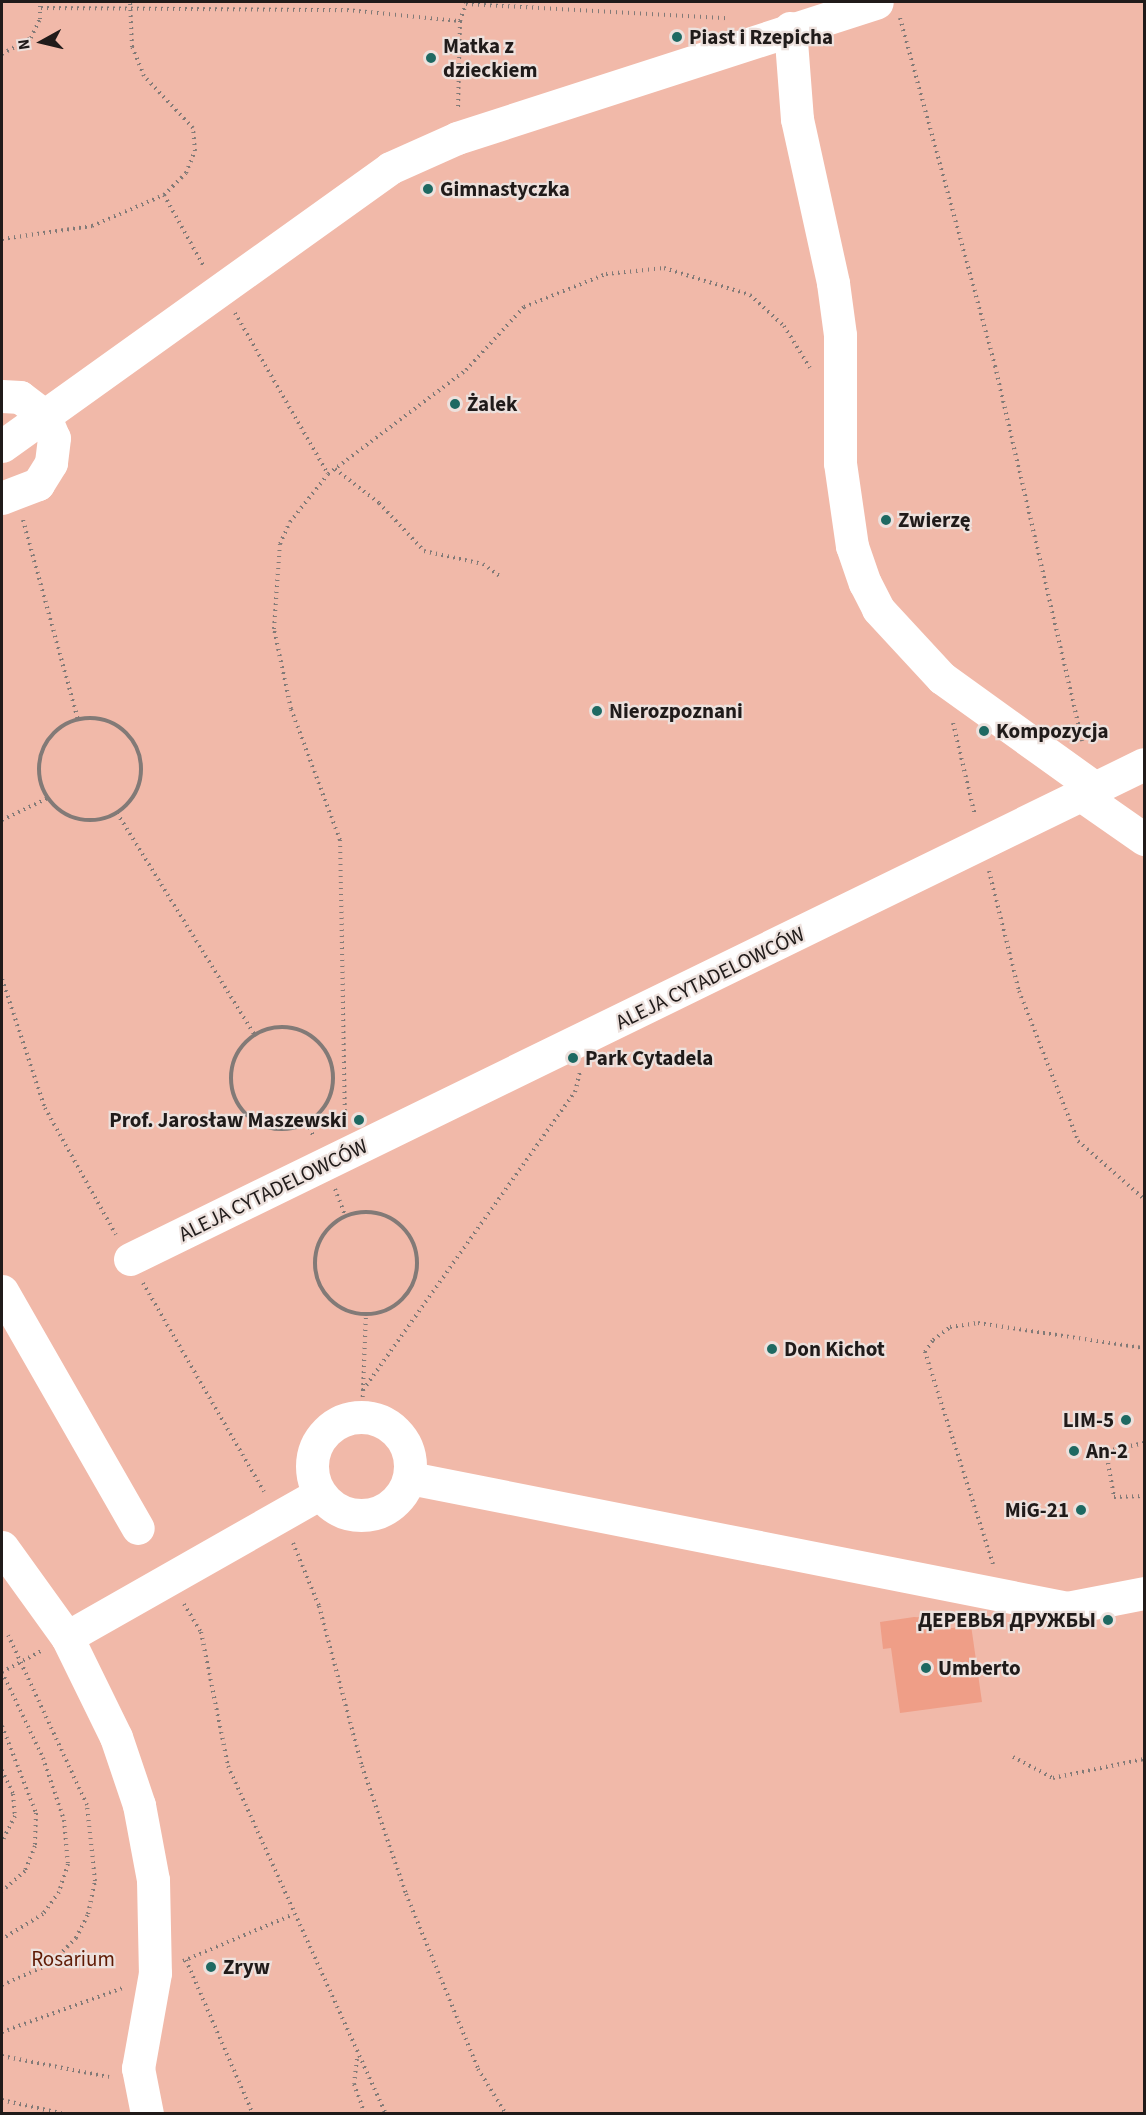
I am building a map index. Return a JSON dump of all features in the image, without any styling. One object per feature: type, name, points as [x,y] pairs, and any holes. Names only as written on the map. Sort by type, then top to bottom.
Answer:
[{"type":"street","points":[[2,446],[220,287],[390,168],[457,138],[790,28],[888,7]]},
{"type":"street","points":[[790,28],[797,119],[833,283],[841,393],[840,463],[852,546],[865,583],[878,609],[942,678],[1088,791],[1144,839]]},
{"type":"street","points":[[2,396],[20,397],[44,415],[54,438],[51,463],[38,484],[9,497]]},
{"type":"street","name":"ALEJA CYTADELOWCÓW","points":[[130,1259],[580,1042],[1144,764]]},
{"type":"street","points":[[2,1290],[138,1528]]},
{"type":"street","points":[[363,1403],[391,1425],[409,1449],[410,1478],[395,1503],[370,1516],[341,1512],[320,1494],[311,1468],[317,1442],[336,1422],[363,1403]]},
{"type":"street","points":[[410,1478],[1002,1593],[1066,1608],[1144,1593]]},
{"type":"street","points":[[67,1637],[320,1494]]},
{"type":"street","points":[[2,1547],[67,1637],[116,1737],[139,1805],[153,1880],[155,1974],[140,2077],[147,2114]]},
{"type":"path","points":[[2,54],[31,38],[41,8],[40,2]]},
{"type":"path","points":[[2,239],[92,226],[164,195],[186,173],[195,151],[193,128],[144,76],[132,47],[130,2]]},
{"type":"path","points":[[457,138],[460,21],[466,4],[737,19]]},
{"type":"path","points":[[888,7],[995,366],[1083,746]]},
{"type":"path","points":[[41,8],[347,10],[460,21]]},
{"type":"path","points":[[164,195],[328,474]]},
{"type":"path","points":[[345,1156],[340,840],[291,709],[274,629],[280,544],[311,489],[466,370],[524,307],[606,274],[641,268],[685,271],[750,296],[784,326],[816,376],[841,393]]},
{"type":"path","points":[[335,469],[379,502],[424,551],[483,564],[501,577]]},
{"type":"path","points":[[9,497],[78,718]]},
{"type":"path","points":[[942,678],[1019,991],[1078,1141],[1144,1199]]},
{"type":"path","points":[[78,718],[102,719],[123,729],[137,749],[141,773],[134,796],[117,813],[92,820],[76,817],[48,798],[39,775],[42,751],[56,730],[78,718]]},
{"type":"path","points":[[2,820],[48,798]]},
{"type":"path","points":[[117,813],[254,1034]]},
{"type":"path","points":[[277,1027],[301,1030],[324,1049],[333,1078],[323,1108],[307,1122],[282,1129],[257,1122],[238,1104],[231,1079],[237,1054],[254,1034],[277,1027]]},
{"type":"path","points":[[363,1403],[575,1092],[586,1053],[580,1042]]},
{"type":"path","points":[[333,1078],[344,1077]]},
{"type":"path","points":[[371,1211],[395,1220],[413,1240],[418,1265],[410,1290],[391,1308],[366,1315],[339,1307],[320,1287],[315,1260],[324,1233],[345,1215],[371,1211]]},
{"type":"path","points":[[363,1403],[366,1315]]},
{"type":"path","points":[[1002,1593],[925,1352],[950,1327],[978,1323],[1144,1348]]},
{"type":"path","points":[[1144,1443],[1106,1451],[1114,1497],[1144,1496]]},
{"type":"path","points":[[201,1632],[228,1766],[357,2059],[386,2114]]},
{"type":"path","points":[[2,1985],[50,1964],[76,1938],[88,1914],[95,1881],[87,1805],[8,1635]]},
{"type":"path","points":[[2,1939],[43,1914],[59,1892],[68,1864],[64,1820],[43,1758],[2,1672],[39,1653]]},
{"type":"path","points":[[2,1726],[36,1813],[35,1846],[25,1870],[2,1891]]},
{"type":"path","points":[[1013,1756],[1053,1778],[1144,1759]]},
{"type":"path","points":[[2,1770],[13,1794],[15,1816],[2,1841]]},
{"type":"path","points":[[2,2032],[155,1974],[292,1914]]},
{"type":"path","points":[[186,1960],[253,2114]]},
{"type":"path","points":[[2,2056],[44,2067],[140,2077]]},
{"type":"path","points":[[357,2059],[354,2084],[365,2114]]},
{"type":"path","points":[[2,2100],[64,2114]]},
{"type":"green space","name":"Park Cytadela","points":[[2,2],[1144,2],[1144,2113],[2,2113]]},
{"type":"building","name":"Umberto","points":[[914,1617],[931,1618],[933,1631],[971,1625],[982,1702],[900,1713],[891,1648],[883,1649],[880,1622]]},
{"type":"place","name":"Piast i Rzepicha","points":[[677,37]]},
{"type":"place","name":"Matka z dzieckiem","points":[[431,58]]},
{"type":"place","name":"Gimnastyczka","points":[[428,189]]},
{"type":"place","name":"Żalek","points":[[455,404]]},
{"type":"place","name":"Zwierzę","points":[[886,520]]},
{"type":"place","name":"Nierozpoznani","points":[[597,711]]},
{"type":"place","name":"Kompozycja","points":[[984,731]]},
{"type":"place","name":"Park Cytadela","points":[[573,1058]]},
{"type":"place","name":"Prof. Jarosław Maszewski","points":[[359,1120]]},
{"type":"place","name":"Don Kichot","points":[[772,1349]]},
{"type":"place","name":"LIM-5","points":[[1126,1420]]},
{"type":"place","name":"An-2","points":[[1074,1451]]},
{"type":"place","name":"MiG-21","points":[[1081,1510]]},
{"type":"place","name":"ДЕРЕВЬЯ ДРУЖБЫ","points":[[1108,1620]]},
{"type":"place","name":"Umberto","points":[[926,1668]]},
{"type":"place","name":"Zryw","points":[[211,1967]]},
{"type":"park label","name":"Rosarium","points":[[73,1959]]}]
